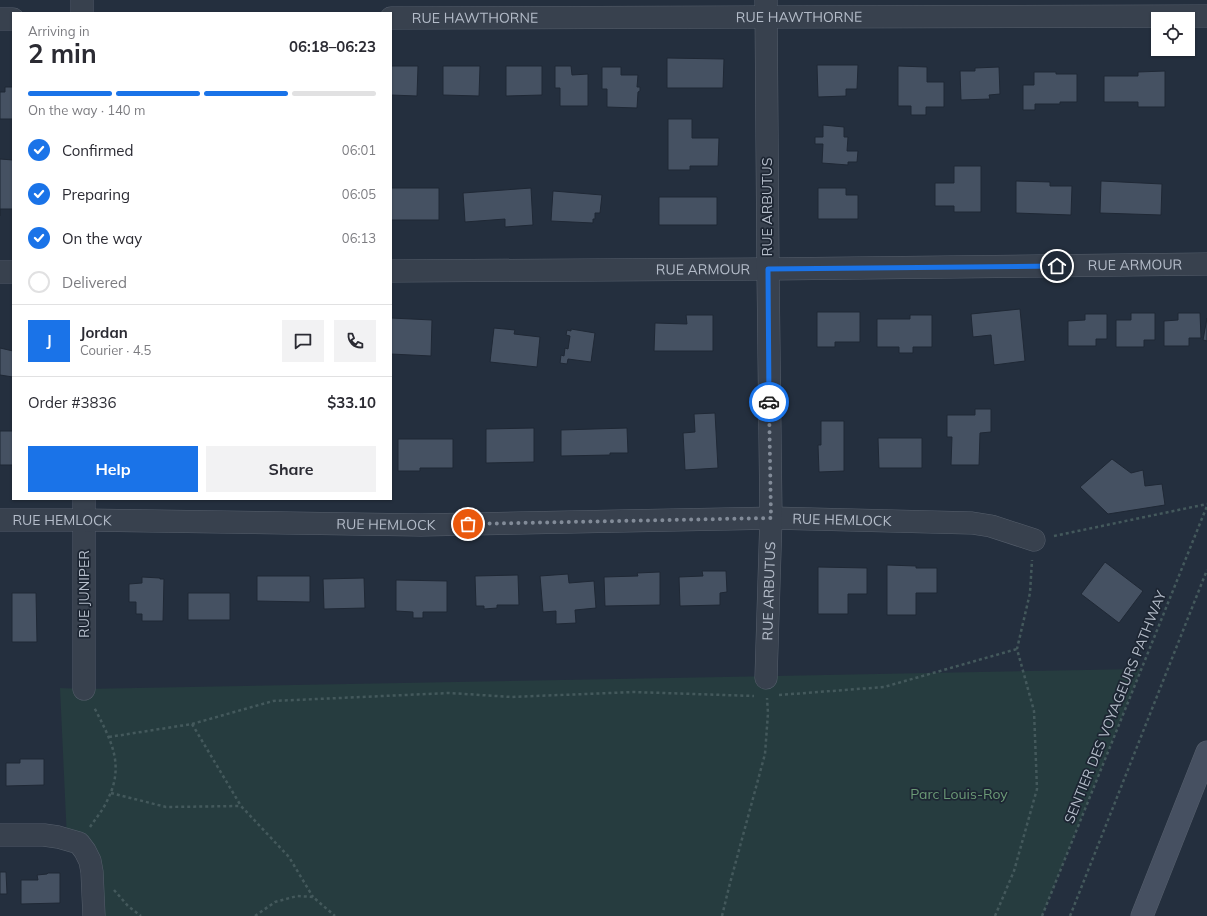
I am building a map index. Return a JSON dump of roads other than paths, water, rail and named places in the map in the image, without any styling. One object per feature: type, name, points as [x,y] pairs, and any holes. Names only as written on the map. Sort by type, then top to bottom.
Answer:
[{"type":"main road","points":[[1142,916],[1207,752]]},
{"type":"street","points":[[82,0],[82,12]]},
{"type":"street","name":"RUE HAWTHORNE","points":[[392,18],[766,9],[1207,16]]},
{"type":"street","name":"RUE ARBUTUS","points":[[766,9],[771,518],[766,687]]},
{"type":"street","points":[[0,18],[12,19]]},
{"type":"street","name":"RUE ARMOUR","points":[[392,270],[768,269],[1207,264]]},
{"type":"street","points":[[0,272],[12,272]]},
{"type":"street","name":"RUE HEMLOCK","points":[[0,520],[84,510],[420,525],[771,518],[972,523],[991,526],[1034,540]]},
{"type":"street","name":"RUE JUNIPER","points":[[84,510],[84,689]]},
{"type":"street","points":[[0,835],[44,835],[79,843],[90,861],[94,916]]},
{"type":"park label","name":"Parc Louis-Roy","points":[[959,794]]}]
